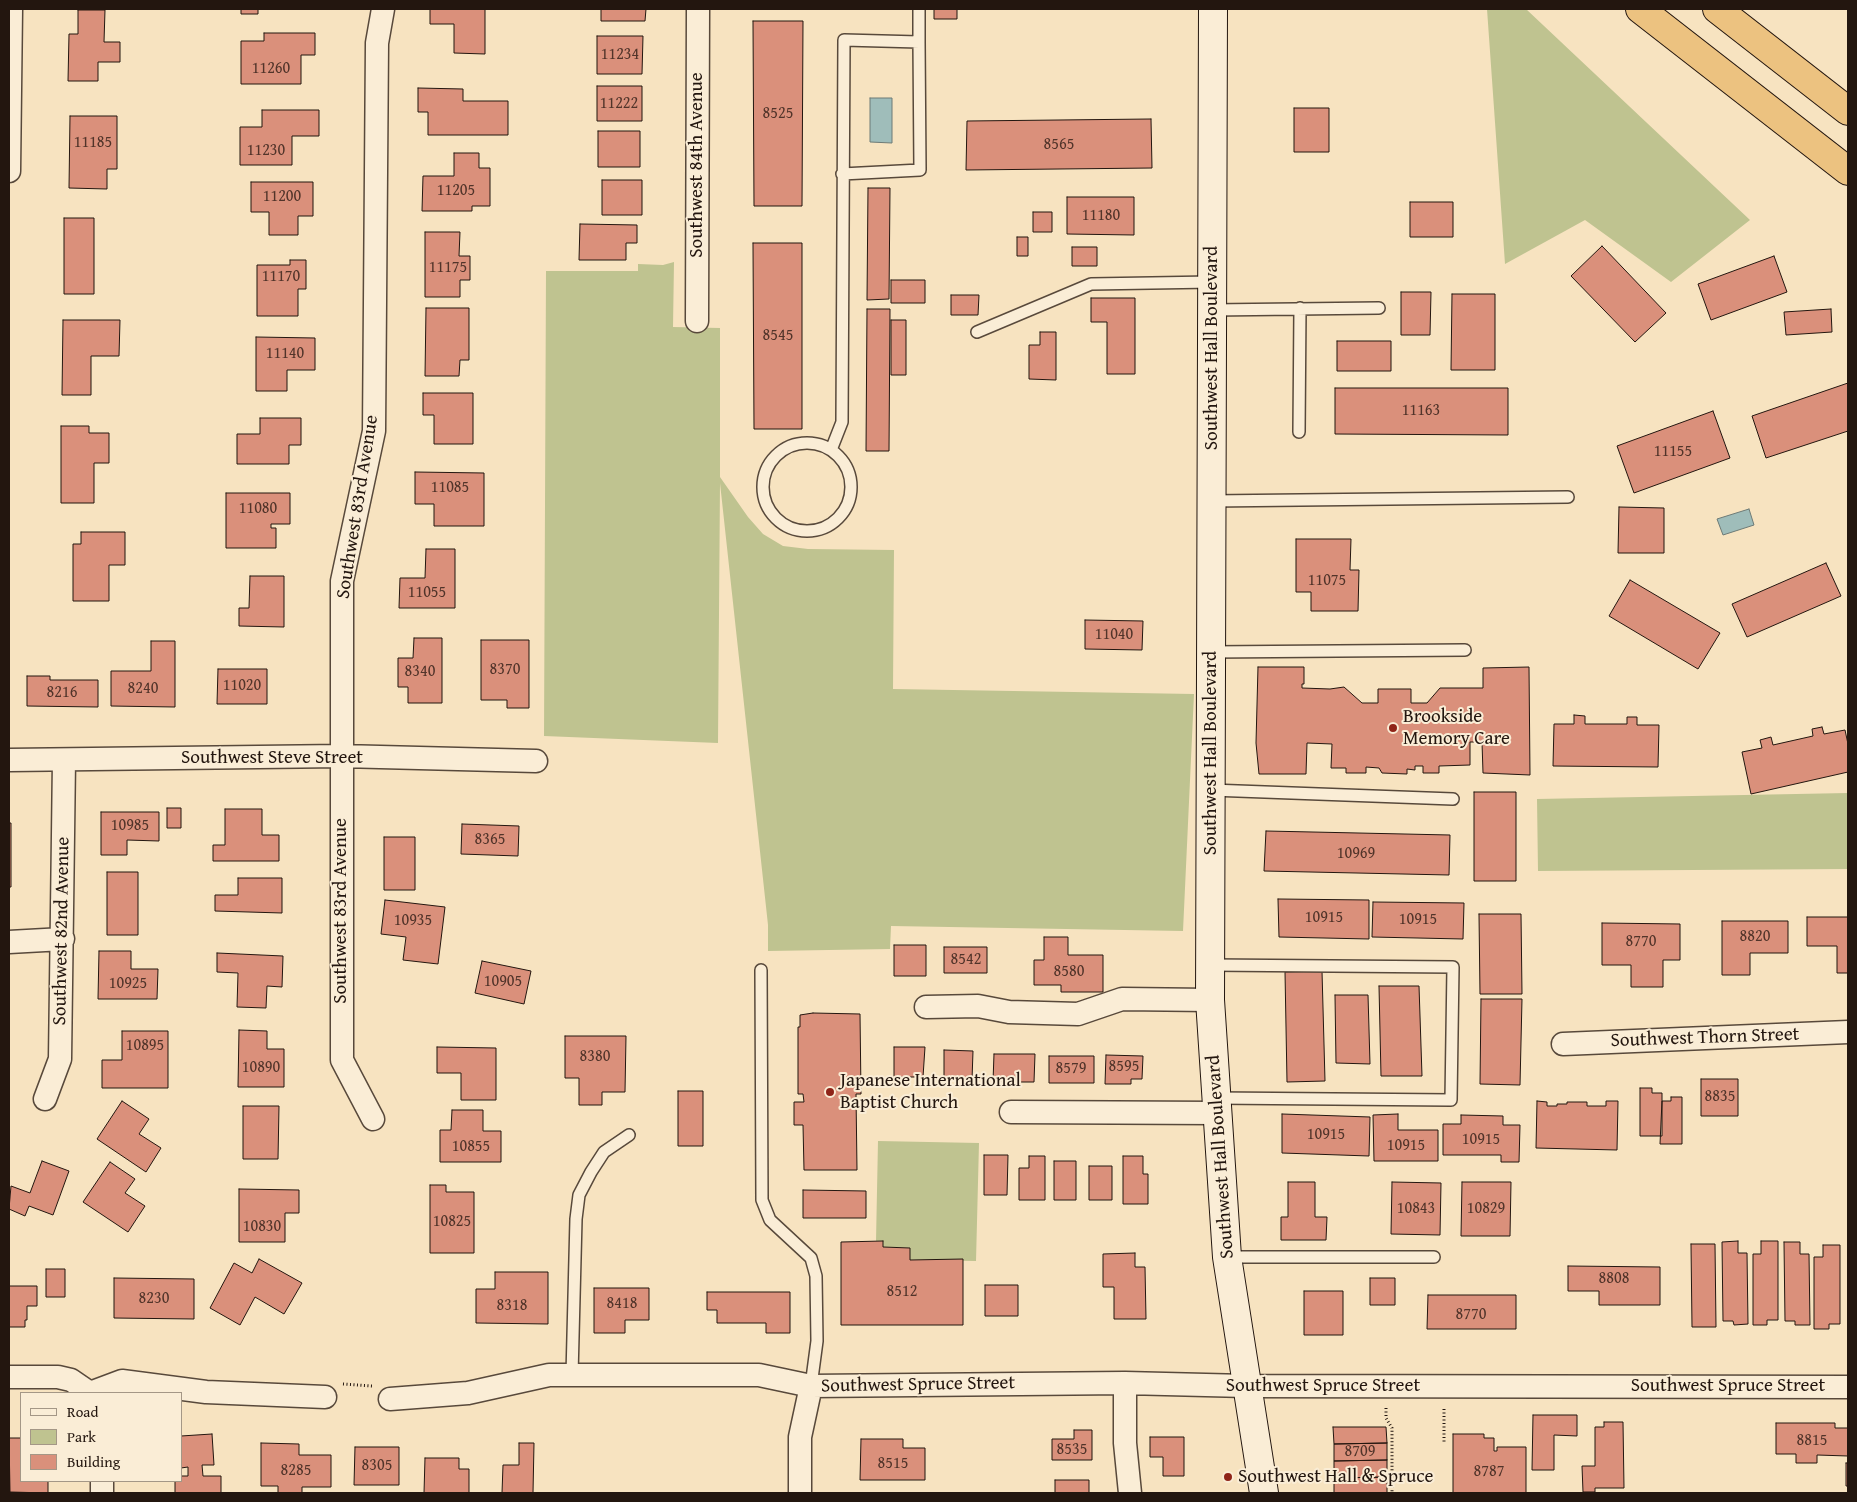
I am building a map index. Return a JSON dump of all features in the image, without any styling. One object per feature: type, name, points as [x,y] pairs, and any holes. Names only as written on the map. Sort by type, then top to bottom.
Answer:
[{"type":"highway","points":[[1640,9],[1848,171]]},
{"type":"highway","points":[[1717,9],[1848,111]]},
{"type":"main road","name":"Southwest Hall Boulevard","points":[[1213,9],[1210,1000],[1228,1257],[1246,1386],[1264,1493]]},
{"type":"street","points":[[9,172],[11,9]]},
{"type":"street","name":"Southwest 83rd Avenue","points":[[373,1119],[342,1060],[342,581],[374,431],[377,43],[383,9]]},
{"type":"street","name":"Southwest 84th Avenue","points":[[697,321],[698,9]]},
{"type":"street","name":"Southwest Steve Street","points":[[9,760],[341,756],[536,761]]},
{"type":"street","name":"Southwest 82nd Avenue","points":[[45,1099],[60,1059],[64,760]]},
{"type":"street","points":[[9,942],[63,939]]},
{"type":"street","points":[[926,1007],[978,1006],[1009,1012],[1078,1014],[1122,1000],[1210,1000]]},
{"type":"street","name":"Southwest Thorn Street","points":[[1563,1044],[1848,1032]]},
{"type":"street","points":[[1011,1112],[1216,1106]]},
{"type":"street","name":"Southwest Spruce Street","points":[[390,1399],[468,1393],[537,1377],[572,1375],[759,1375],[811,1386],[1125,1383],[1246,1386],[1848,1387]]},
{"type":"street","points":[[9,1377],[58,1377],[70,1380],[88,1392]]},
{"type":"street","points":[[93,1392],[122,1381],[206,1392],[325,1397]]},
{"type":"street","points":[[1125,1383],[1126,1443],[1130,1493]]},
{"type":"street","points":[[800,1493],[800,1437],[811,1386]]},
{"type":"lane","points":[[842,174],[920,170],[919,9]]},
{"type":"lane","points":[[831,450],[842,422],[844,40],[919,42]]},
{"type":"lane","points":[[977,332],[1091,284],[1212,282]]},
{"type":"lane","points":[[1299,432],[1300,308]]},
{"type":"lane","points":[[1212,310],[1379,308]]},
{"type":"lane","points":[[810,443],[831,450],[847,466],[852,481],[852,496],[847,509],[838,520],[826,528],[805,532],[785,526],[770,511],[763,491],[764,476],[770,462],[781,451],[795,444],[810,443]]},
{"type":"lane","points":[[1211,501],[1568,497]]},
{"type":"lane","points":[[1211,652],[1464,650]]},
{"type":"lane","points":[[1211,790],[1453,799]]},
{"type":"lane","points":[[1210,965],[1453,967],[1451,1100],[1216,1106]]},
{"type":"lane","points":[[761,970],[762,1200],[770,1220],[811,1258],[816,1276],[816,1341],[811,1386]]},
{"type":"lane","points":[[572,1375],[575,1228],[579,1195],[590,1172],[604,1152],[629,1135]]},
{"type":"lane","points":[[1228,1257],[1434,1257]]},
{"type":"path","points":[[325,1397],[340,1384],[360,1383],[380,1389],[390,1399]]},
{"type":"path","points":[[1386,1405],[1386,1418],[1392,1428],[1392,1493]]},
{"type":"path","points":[[1444,1406],[1444,1442]]},
{"type":"green space","points":[[1487,9],[1526,9],[1750,220],[1671,282],[1585,220],[1505,264]]},
{"type":"green space","points":[[674,262],[673,327],[720,328],[720,477],[748,517],[763,534],[783,546],[808,549],[894,550],[893,689],[1194,694],[1183,931],[891,926],[890,949],[768,951],[768,925],[720,483],[718,743],[544,736],[546,271],[638,271],[638,264],[663,265]]},
{"type":"green space","points":[[1848,793],[1848,869],[1538,871],[1537,799]]},
{"type":"green space","points":[[878,1141],[979,1143],[976,1261],[910,1260],[910,1248],[883,1247],[883,1241],[876,1241]]},
{"type":"water","points":[[870,98],[892,98],[892,143],[870,142]]},
{"type":"water","points":[[1749,509],[1754,525],[1723,535],[1717,519]]},
{"type":"building","points":[[241,9],[258,9],[258,14],[241,14]]},
{"type":"building","points":[[430,9],[485,9],[485,54],[454,53],[454,24],[430,24]]},
{"type":"building","points":[[601,9],[646,9],[645,21],[601,21]]},
{"type":"building","points":[[934,9],[957,9],[957,19],[934,19]]},
{"type":"building","points":[[78,10],[105,10],[104,42],[120,42],[120,62],[98,62],[98,81],[68,81],[69,34],[78,34]]},
{"type":"building","points":[[753,21],[803,21],[802,206],[754,206]]},
{"type":"building","points":[[264,33],[315,33],[315,55],[301,55],[301,84],[241,84],[241,41],[264,41]]},
{"type":"building","points":[[597,36],[643,36],[642,74],[597,74]]},
{"type":"building","points":[[597,86],[642,86],[642,121],[597,121]]},
{"type":"building","points":[[418,88],[463,89],[463,101],[508,101],[508,135],[428,135],[428,112],[418,112]]},
{"type":"building","points":[[1294,108],[1329,108],[1329,152],[1294,152]]},
{"type":"building","points":[[262,110],[319,110],[319,136],[292,136],[292,165],[240,165],[240,127],[262,127]]},
{"type":"building","points":[[70,116],[117,116],[117,169],[107,169],[107,189],[69,188]]},
{"type":"building","points":[[1151,119],[1152,168],[966,170],[967,121]]},
{"type":"building","points":[[598,131],[640,131],[640,167],[598,167]]},
{"type":"building","points":[[454,153],[479,153],[479,168],[490,168],[490,206],[472,206],[472,211],[422,211],[423,176],[454,176]]},
{"type":"building","points":[[602,180],[642,180],[642,215],[602,215]]},
{"type":"building","points":[[251,182],[313,182],[313,216],[298,216],[298,235],[269,235],[269,212],[251,212]]},
{"type":"building","points":[[868,188],[890,188],[889,299],[867,300]]},
{"type":"building","points":[[1067,197],[1134,197],[1134,235],[1067,234]]},
{"type":"building","points":[[1410,202],[1453,202],[1453,237],[1410,237]]},
{"type":"building","points":[[1033,212],[1052,212],[1052,232],[1033,232]]},
{"type":"building","points":[[64,218],[94,218],[94,294],[64,294]]},
{"type":"building","points":[[580,224],[637,225],[637,243],[626,243],[626,260],[579,260]]},
{"type":"building","points":[[425,232],[460,232],[459,256],[470,256],[470,280],[460,280],[460,297],[425,297]]},
{"type":"building","points":[[1017,237],[1028,237],[1028,256],[1017,256]]},
{"type":"building","points":[[753,243],[802,243],[802,429],[754,429]]},
{"type":"building","points":[[1602,246],[1666,313],[1635,342],[1571,276]]},
{"type":"building","points":[[1072,247],[1097,247],[1097,266],[1072,266]]},
{"type":"building","points":[[1774,256],[1787,292],[1711,320],[1698,284]]},
{"type":"building","points":[[290,260],[306,260],[306,289],[298,289],[298,316],[257,316],[257,265],[290,265]]},
{"type":"building","points":[[891,280],[925,280],[925,303],[891,303]]},
{"type":"building","points":[[1401,292],[1431,292],[1430,335],[1401,335]]},
{"type":"building","points":[[1452,294],[1495,294],[1495,370],[1451,370]]},
{"type":"building","points":[[951,295],[979,295],[978,315],[951,315]]},
{"type":"building","points":[[1091,298],[1135,298],[1135,374],[1107,374],[1107,322],[1091,322]]},
{"type":"building","points":[[426,308],[469,308],[469,360],[460,360],[459,376],[425,376]]},
{"type":"building","points":[[867,309],[890,309],[889,451],[866,451]]},
{"type":"building","points":[[1831,309],[1832,332],[1786,335],[1784,312]]},
{"type":"building","points":[[63,320],[120,320],[119,356],[91,356],[91,395],[62,395]]},
{"type":"building","points":[[891,320],[906,320],[906,375],[891,375]]},
{"type":"building","points":[[1040,332],[1056,332],[1056,380],[1029,379],[1029,345],[1040,345]]},
{"type":"building","points":[[256,337],[315,338],[315,370],[287,370],[287,391],[256,391]]},
{"type":"building","points":[[1337,341],[1391,341],[1391,371],[1337,371]]},
{"type":"building","points":[[1848,383],[1848,431],[1766,458],[1752,416]]},
{"type":"building","points":[[1335,388],[1508,388],[1508,435],[1335,434]]},
{"type":"building","points":[[423,393],[473,393],[473,444],[434,444],[434,415],[423,415]]},
{"type":"building","points":[[1713,411],[1730,458],[1634,493],[1617,446]]},
{"type":"building","points":[[260,418],[301,418],[301,445],[289,445],[289,464],[237,464],[237,434],[260,434]]},
{"type":"building","points":[[61,426],[89,426],[89,433],[109,433],[109,463],[94,463],[94,503],[61,503]]},
{"type":"building","points":[[415,472],[484,473],[484,526],[434,526],[434,504],[415,504]]},
{"type":"building","points":[[226,493],[290,493],[290,524],[271,524],[271,528],[276,528],[276,548],[226,548]]},
{"type":"building","points":[[1619,507],[1664,508],[1664,553],[1618,553]]},
{"type":"building","points":[[81,532],[125,532],[125,565],[109,565],[109,601],[73,601],[73,544],[81,544]]},
{"type":"building","points":[[1296,539],[1351,539],[1350,570],[1359,570],[1358,611],[1311,611],[1311,592],[1296,592]]},
{"type":"building","points":[[426,549],[455,549],[455,608],[399,608],[400,578],[425,578]]},
{"type":"building","points":[[1826,563],[1841,596],[1747,637],[1732,604]]},
{"type":"building","points":[[250,576],[284,576],[284,627],[239,626],[239,608],[249,608]]},
{"type":"building","points":[[1630,580],[1720,633],[1698,669],[1609,616]]},
{"type":"building","points":[[1085,620],[1143,621],[1142,650],[1085,649]]},
{"type":"building","points":[[414,638],[442,638],[442,703],[408,703],[408,687],[398,687],[398,658],[413,658]]},
{"type":"building","points":[[481,640],[529,640],[529,708],[507,708],[507,700],[481,700]]},
{"type":"building","points":[[151,641],[175,641],[175,707],[111,706],[111,671],[151,671]]},
{"type":"building","name":"Brookside Memory Care","points":[[1258,667],[1304,667],[1304,684],[1302,684],[1302,688],[1330,689],[1344,687],[1362,703],[1378,703],[1378,689],[1411,689],[1411,703],[1427,703],[1440,688],[1483,688],[1483,668],[1529,667],[1530,775],[1483,773],[1482,742],[1470,742],[1470,765],[1439,766],[1439,773],[1423,773],[1423,766],[1415,766],[1415,770],[1407,769],[1407,774],[1382,773],[1379,768],[1366,767],[1366,773],[1346,773],[1346,768],[1331,768],[1332,744],[1307,743],[1306,774],[1259,774],[1256,743]]},
{"type":"building","points":[[218,669],[267,669],[267,704],[217,704]]},
{"type":"building","points":[[27,676],[50,676],[50,680],[98,680],[98,707],[27,706]]},
{"type":"building","points":[[1574,715],[1585,716],[1585,724],[1627,724],[1627,717],[1637,717],[1637,725],[1659,725],[1658,767],[1553,766],[1554,724],[1574,724]]},
{"type":"building","points":[[1822,727],[1824,734],[1845,730],[1848,744],[1848,772],[1751,794],[1742,752],[1762,748],[1760,740],[1771,737],[1773,745],[1813,736],[1812,729]]},
{"type":"building","points":[[1474,792],[1516,792],[1516,881],[1474,881]]},
{"type":"building","points":[[167,808],[181,808],[181,828],[167,828]]},
{"type":"building","points":[[225,809],[262,809],[262,835],[279,835],[279,861],[213,861],[213,845],[225,845]]},
{"type":"building","points":[[101,812],[159,812],[159,841],[127,840],[127,855],[101,855]]},
{"type":"building","points":[[9,823],[11,823],[11,887],[9,887]]},
{"type":"building","points":[[462,824],[519,826],[518,856],[461,854]]},
{"type":"building","points":[[1266,831],[1450,835],[1449,875],[1264,871]]},
{"type":"building","points":[[384,837],[415,837],[415,890],[384,890]]},
{"type":"building","points":[[107,872],[138,872],[138,935],[107,935]]},
{"type":"building","points":[[238,878],[282,878],[282,913],[215,911],[215,895],[238,895]]},
{"type":"building","points":[[1278,899],[1369,900],[1369,939],[1279,937]]},
{"type":"building","points":[[385,900],[445,907],[438,964],[403,960],[406,937],[381,934]]},
{"type":"building","points":[[1373,902],[1464,903],[1463,939],[1372,937]]},
{"type":"building","points":[[1479,914],[1521,914],[1522,994],[1480,994]]},
{"type":"building","points":[[1807,917],[1848,917],[1848,973],[1837,973],[1837,946],[1807,946]]},
{"type":"building","points":[[1722,921],[1788,921],[1788,953],[1750,953],[1750,975],[1722,975]]},
{"type":"building","points":[[1602,923],[1680,924],[1680,960],[1663,960],[1663,987],[1631,987],[1631,965],[1602,965]]},
{"type":"building","points":[[1044,937],[1068,937],[1068,955],[1103,955],[1103,992],[1061,992],[1061,985],[1034,985],[1034,960],[1044,960]]},
{"type":"building","points":[[894,945],[926,945],[926,976],[894,976]]},
{"type":"building","points":[[944,947],[987,947],[987,973],[944,973]]},
{"type":"building","points":[[99,951],[131,951],[131,969],[158,969],[157,999],[98,999]]},
{"type":"building","points":[[217,953],[283,956],[282,987],[267,986],[266,1008],[237,1007],[238,973],[217,972]]},
{"type":"building","points":[[482,961],[531,971],[524,1004],[475,993]]},
{"type":"building","points":[[1322,971],[1325,1081],[1287,1082],[1285,972]]},
{"type":"building","points":[[1379,986],[1419,986],[1422,1076],[1381,1076]]},
{"type":"building","points":[[1335,995],[1368,995],[1370,1064],[1336,1063]]},
{"type":"building","points":[[1481,999],[1522,999],[1520,1085],[1480,1084]]},
{"type":"building","points":[[813,1013],[860,1014],[861,1094],[856,1094],[857,1170],[804,1170],[803,1125],[794,1125],[794,1102],[804,1102],[803,1094],[798,1094],[798,1027],[800,1027],[800,1015]]},
{"type":"building","points":[[239,1030],[267,1031],[267,1049],[284,1049],[284,1087],[238,1087]]},
{"type":"building","points":[[122,1031],[168,1031],[168,1088],[102,1088],[102,1060],[122,1060]]},
{"type":"building","points":[[565,1036],[626,1036],[625,1092],[602,1092],[602,1105],[579,1105],[579,1078],[565,1078]]},
{"type":"building","points":[[437,1047],[496,1048],[496,1100],[461,1100],[461,1073],[437,1073]]},
{"type":"building","points":[[894,1047],[925,1047],[923,1077],[894,1077]]},
{"type":"building","points":[[944,1050],[973,1051],[972,1080],[944,1080]]},
{"type":"building","points":[[994,1054],[1035,1054],[1034,1082],[993,1082]]},
{"type":"building","points":[[1106,1055],[1143,1056],[1142,1079],[1131,1079],[1131,1084],[1105,1084]]},
{"type":"building","points":[[1049,1056],[1094,1056],[1094,1083],[1049,1083]]},
{"type":"building","points":[[1701,1079],[1738,1079],[1738,1116],[1701,1116]]},
{"type":"building","points":[[1640,1088],[1652,1088],[1652,1093],[1662,1093],[1662,1136],[1640,1136]]},
{"type":"building","points":[[678,1091],[703,1091],[703,1146],[678,1146]]},
{"type":"building","points":[[1671,1097],[1682,1097],[1682,1144],[1660,1144],[1662,1101],[1671,1101]]},
{"type":"building","points":[[122,1101],[149,1119],[139,1134],[161,1148],[146,1172],[97,1139]]},
{"type":"building","points":[[1537,1101],[1547,1102],[1547,1106],[1567,1104],[1567,1102],[1587,1102],[1587,1106],[1606,1106],[1606,1101],[1618,1101],[1617,1150],[1536,1148]]},
{"type":"building","points":[[243,1106],[279,1106],[278,1159],[243,1159]]},
{"type":"building","points":[[452,1110],[483,1110],[483,1131],[501,1131],[501,1162],[440,1162],[440,1130],[451,1130]]},
{"type":"building","points":[[1282,1114],[1370,1117],[1369,1156],[1282,1153]]},
{"type":"building","points":[[1398,1114],[1398,1130],[1438,1130],[1438,1161],[1374,1161],[1373,1115]]},
{"type":"building","points":[[1461,1115],[1503,1116],[1503,1125],[1520,1125],[1519,1162],[1501,1162],[1501,1155],[1443,1155],[1443,1124],[1461,1124]]},
{"type":"building","points":[[984,1155],[1008,1155],[1007,1195],[984,1195]]},
{"type":"building","points":[[1029,1156],[1045,1156],[1045,1200],[1019,1200],[1019,1168],[1029,1168]]},
{"type":"building","points":[[1123,1156],[1143,1156],[1143,1174],[1148,1174],[1148,1204],[1123,1204]]},
{"type":"building","points":[[42,1161],[69,1171],[53,1215],[29,1206],[25,1216],[9,1209],[11,1186],[30,1193]]},
{"type":"building","points":[[1054,1161],[1076,1161],[1076,1200],[1054,1200]]},
{"type":"building","points":[[110,1162],[135,1179],[125,1193],[145,1206],[128,1232],[83,1202]]},
{"type":"building","points":[[1089,1166],[1112,1166],[1112,1200],[1089,1200]]},
{"type":"building","points":[[1288,1182],[1315,1182],[1315,1217],[1327,1217],[1326,1240],[1281,1240],[1281,1217],[1288,1217]]},
{"type":"building","points":[[1392,1182],[1441,1183],[1440,1235],[1391,1234]]},
{"type":"building","points":[[1462,1182],[1511,1182],[1510,1236],[1461,1236]]},
{"type":"building","points":[[430,1185],[446,1185],[446,1192],[474,1192],[474,1253],[430,1253]]},
{"type":"building","points":[[239,1189],[299,1190],[299,1213],[285,1213],[285,1242],[239,1242]]},
{"type":"building","points":[[803,1190],[866,1191],[866,1218],[803,1218]]},
{"type":"building","points":[[883,1241],[883,1247],[910,1248],[910,1260],[963,1259],[963,1325],[841,1325],[841,1242]]},
{"type":"building","points":[[1738,1241],[1738,1253],[1747,1253],[1748,1324],[1734,1325],[1733,1321],[1723,1321],[1722,1242]]},
{"type":"building","points":[[1761,1241],[1778,1241],[1778,1320],[1767,1320],[1767,1325],[1753,1325],[1753,1254],[1761,1254]]},
{"type":"building","points":[[1784,1242],[1800,1242],[1800,1254],[1809,1254],[1810,1325],[1795,1325],[1795,1321],[1785,1321]]},
{"type":"building","points":[[1691,1244],[1715,1244],[1716,1327],[1692,1327]]},
{"type":"building","points":[[1823,1245],[1840,1245],[1840,1324],[1829,1324],[1829,1329],[1814,1329],[1814,1257],[1823,1257]]},
{"type":"building","points":[[1135,1253],[1135,1267],[1145,1267],[1146,1319],[1114,1319],[1114,1287],[1103,1287],[1103,1254]]},
{"type":"building","points":[[259,1259],[302,1283],[284,1314],[255,1297],[240,1325],[210,1308],[234,1263],[252,1273]]},
{"type":"building","points":[[1568,1266],[1660,1267],[1660,1305],[1599,1305],[1599,1291],[1568,1291]]},
{"type":"building","points":[[46,1269],[65,1269],[65,1297],[46,1297]]},
{"type":"building","points":[[495,1272],[548,1272],[548,1324],[476,1323],[476,1289],[495,1289]]},
{"type":"building","points":[[114,1278],[194,1279],[194,1319],[114,1318]]},
{"type":"building","points":[[1370,1278],[1395,1278],[1395,1305],[1370,1305]]},
{"type":"building","points":[[985,1285],[1018,1285],[1018,1316],[985,1316]]},
{"type":"building","points":[[9,1286],[37,1286],[37,1306],[27,1306],[25,1327],[9,1327]]},
{"type":"building","points":[[594,1288],[649,1288],[649,1320],[625,1320],[625,1333],[594,1333]]},
{"type":"building","points":[[1304,1291],[1343,1291],[1343,1335],[1304,1335]]},
{"type":"building","points":[[707,1292],[790,1292],[790,1333],[766,1333],[766,1323],[717,1323],[717,1310],[707,1310]]},
{"type":"building","points":[[1428,1295],[1516,1295],[1516,1329],[1427,1329]]},
{"type":"building","points":[[1533,1415],[1577,1415],[1577,1436],[1554,1435],[1554,1470],[1532,1470]]},
{"type":"building","points":[[1604,1422],[1623,1422],[1624,1488],[1595,1488],[1595,1492],[1583,1492],[1582,1466],[1595,1466],[1595,1427],[1604,1427]]},
{"type":"building","points":[[1776,1423],[1835,1423],[1835,1428],[1848,1428],[1848,1456],[1817,1455],[1817,1463],[1796,1463],[1796,1454],[1776,1454]]},
{"type":"building","points":[[1333,1427],[1386,1427],[1387,1443],[1334,1444]]},
{"type":"building","points":[[1074,1430],[1092,1430],[1092,1460],[1052,1460],[1052,1439],[1074,1439]]},
{"type":"building","points":[[212,1434],[214,1465],[202,1465],[203,1476],[221,1476],[221,1493],[175,1493],[175,1482],[182,1482],[182,1476],[188,1476],[188,1467],[182,1468],[182,1436]]},
{"type":"building","points":[[1453,1434],[1484,1434],[1484,1438],[1494,1438],[1494,1451],[1497,1451],[1497,1447],[1526,1447],[1526,1493],[1453,1493]]},
{"type":"building","points":[[1150,1437],[1184,1437],[1184,1476],[1163,1476],[1163,1457],[1150,1457]]},
{"type":"building","points":[[9,1438],[20,1438],[20,1482],[48,1482],[48,1493],[10,1492]]},
{"type":"building","points":[[861,1439],[903,1439],[903,1448],[925,1448],[925,1480],[860,1480]]},
{"type":"building","points":[[261,1443],[299,1444],[299,1455],[331,1455],[331,1487],[302,1487],[302,1493],[278,1493],[278,1486],[261,1486]]},
{"type":"building","points":[[519,1443],[534,1443],[533,1493],[502,1493],[503,1465],[519,1465]]},
{"type":"building","points":[[1387,1443],[1387,1460],[1334,1461],[1334,1444]]},
{"type":"building","points":[[355,1447],[399,1447],[399,1485],[354,1485]]},
{"type":"building","points":[[425,1458],[459,1458],[459,1469],[469,1469],[469,1493],[424,1493]]},
{"type":"building","points":[[1387,1460],[1387,1477],[1334,1478],[1334,1461]]},
{"type":"building","points":[[1846,1463],[1848,1463],[1848,1486],[1846,1486]]},
{"type":"building","points":[[1387,1477],[1387,1493],[1334,1493],[1334,1478]]},
{"type":"building","points":[[1055,1480],[1089,1480],[1089,1493],[1055,1493]]},
{"type":"place","name":"Brookside Memory Care","points":[[1393,728]]},
{"type":"place","name":"Japanese International Baptist Church","points":[[830,1092]]},
{"type":"place","name":"Southwest Hall & Spruce","points":[[1228,1477]]}]
